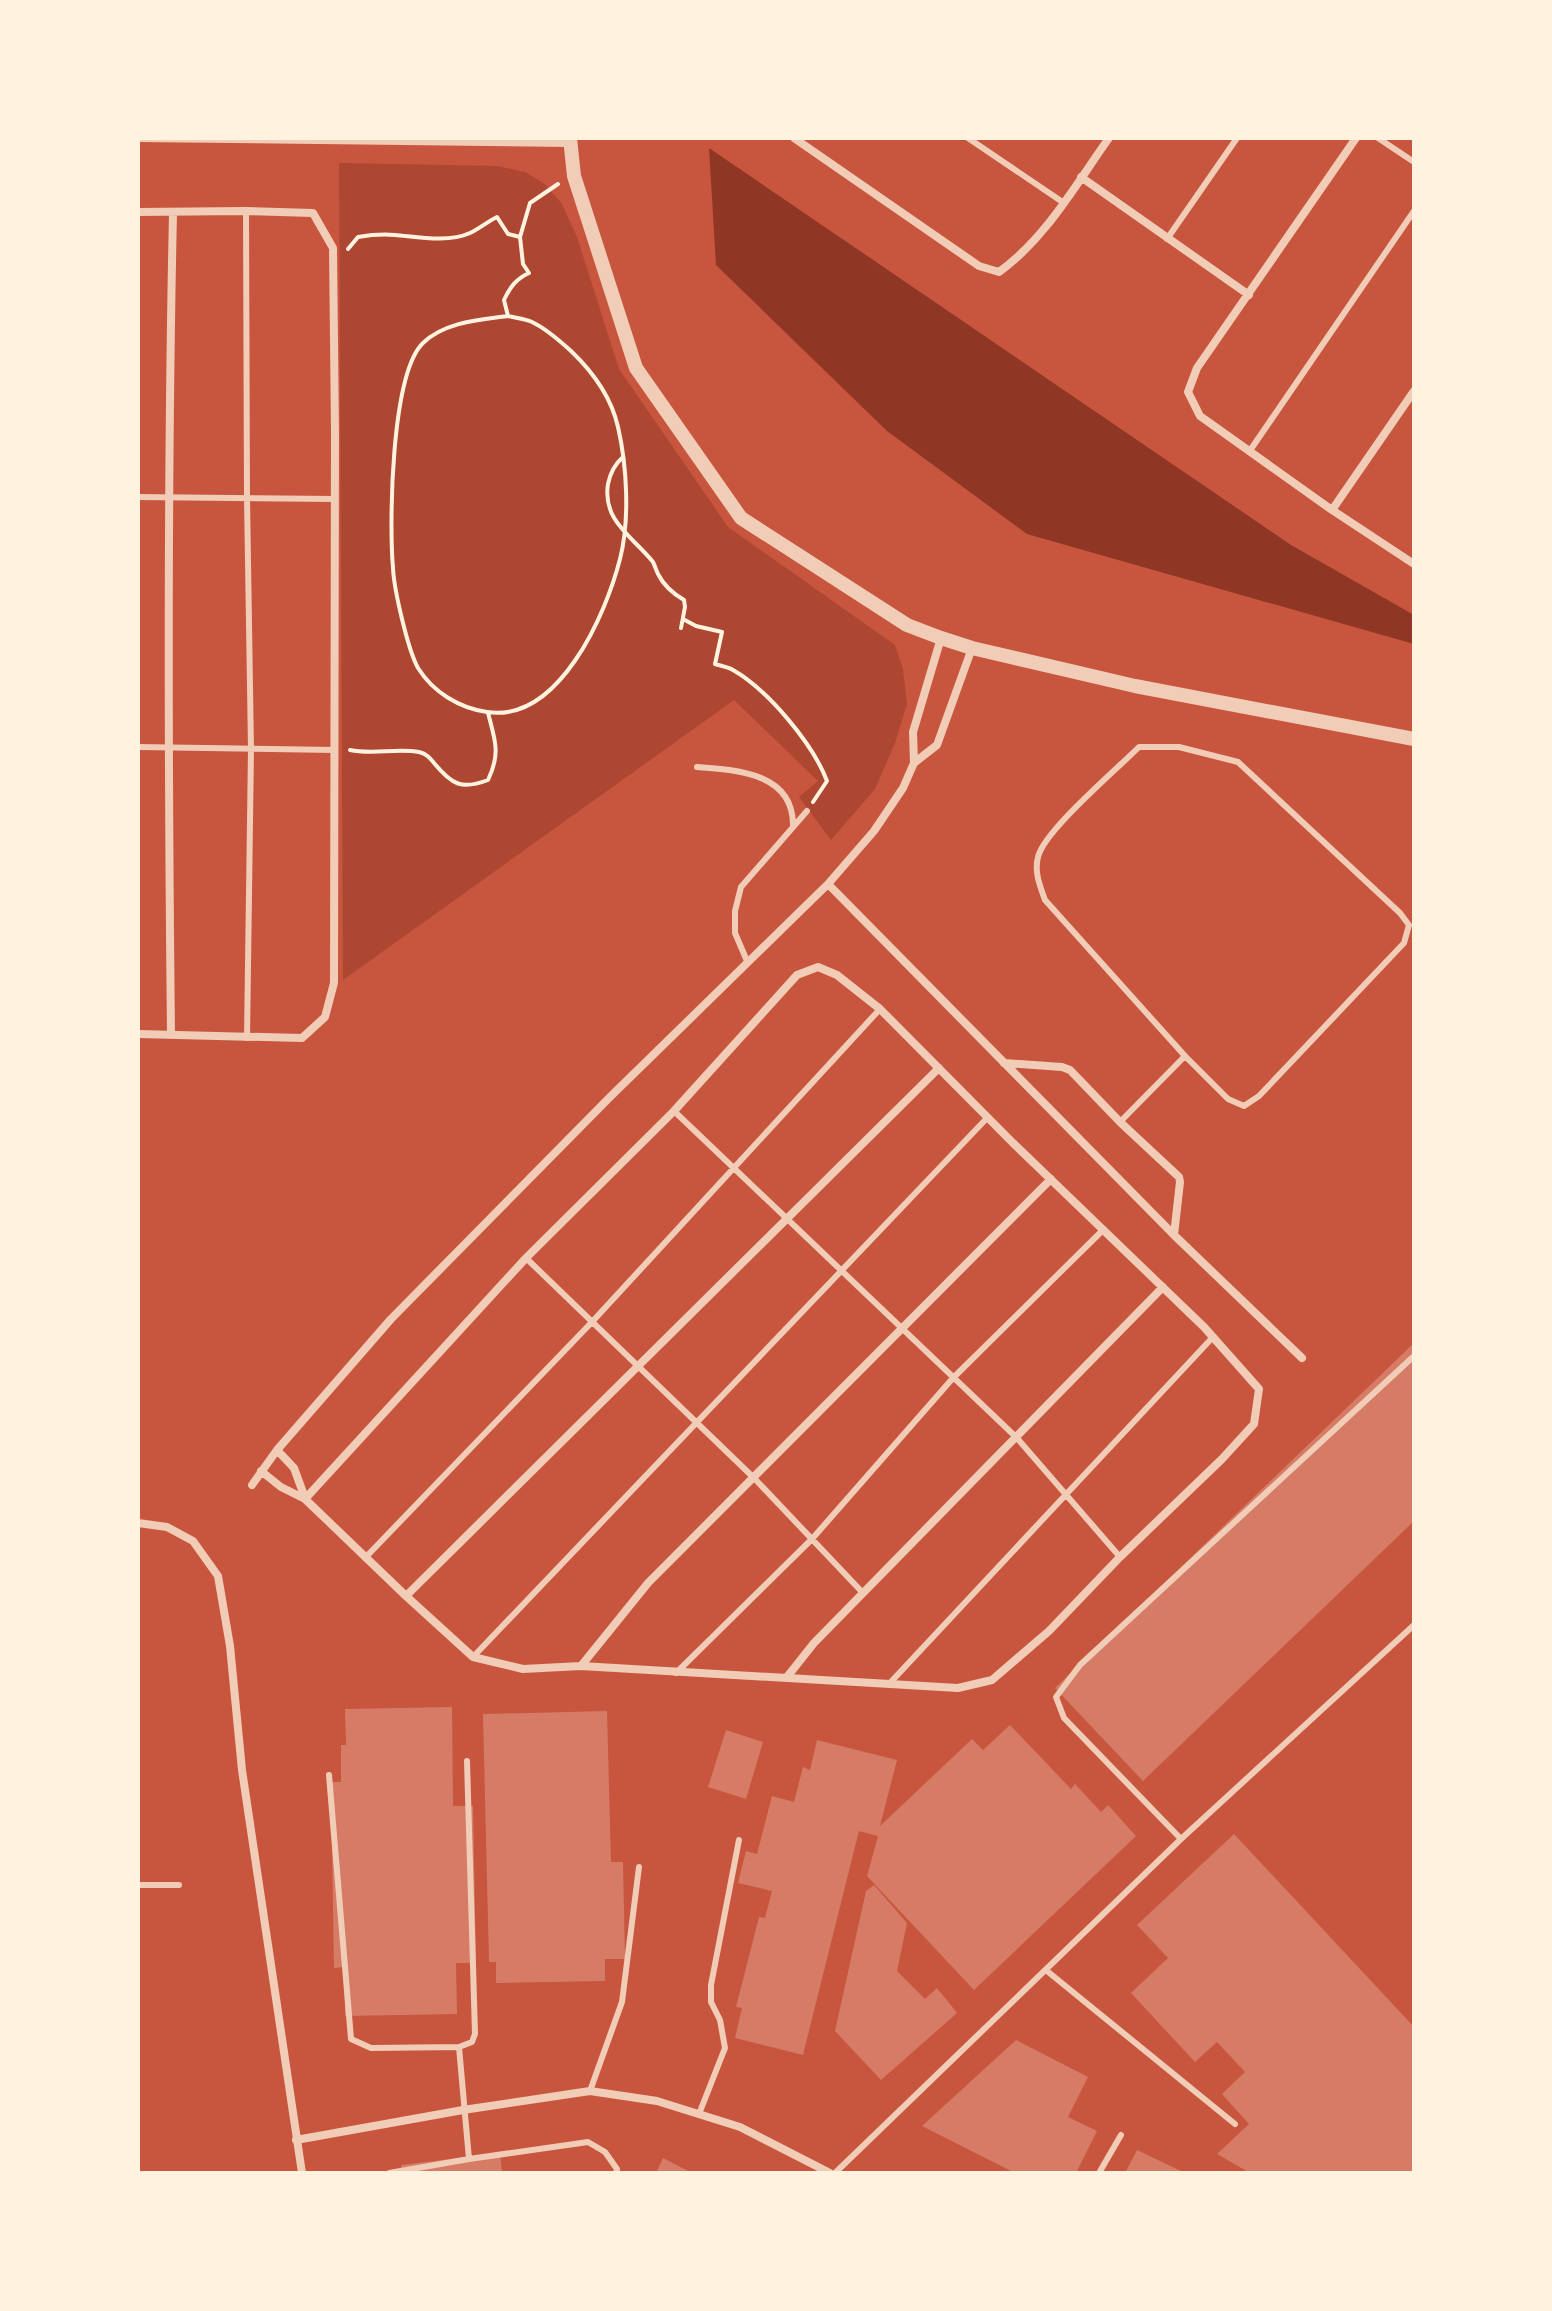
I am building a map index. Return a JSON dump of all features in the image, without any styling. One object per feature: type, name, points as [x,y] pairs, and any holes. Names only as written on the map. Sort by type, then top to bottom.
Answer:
[{"type":"street","points":[[138,138],[570,140],[574,176],[636,368],[741,518],[907,625],[941,638],[1135,686],[1414,739]]},
{"type":"street","points":[[794,138],[979,266],[999,272],[1018,258],[1064,203],[1109,138]]},
{"type":"street","points":[[1356,138],[1197,368],[1188,392],[1200,416],[1414,564]]},
{"type":"street","points":[[1081,177],[1249,295]]},
{"type":"street","points":[[138,212],[313,213],[333,248],[335,499],[334,983],[325,1017],[302,1038],[138,1034]]},
{"type":"street","points":[[171,1035],[168,747],[173,213]]},
{"type":"street","points":[[1332,510],[1414,391]]},
{"type":"street","points":[[252,1485],[277,1450],[391,1319],[747,961],[828,884],[874,831],[903,788],[914,763],[913,732],[941,638]]},
{"type":"street","points":[[914,763],[937,745],[972,648]]},
{"type":"street","points":[[828,884],[1174,1235],[1302,1358]]},
{"type":"street","points":[[261,1471],[281,1487],[305,1499],[473,1657],[523,1669],[581,1666],[958,1688],[992,1680],[1049,1631],[1254,1424],[1259,1389],[1213,1337],[880,1009],[837,975],[818,967],[797,975],[674,1111],[526,1258],[305,1499]]},
{"type":"street","points":[[1003,1063],[1070,1070],[1179,1177],[1174,1235]]},
{"type":"street","points":[[406,1596],[939,1068]]},
{"type":"street","points":[[581,1666],[648,1583],[1051,1179]]},
{"type":"street","points":[[787,1677],[814,1643],[1163,1287]]},
{"type":"street","points":[[277,1450],[294,1468],[305,1499]]},
{"type":"street","points":[[138,1523],[167,1527],[193,1541],[218,1576],[230,1646],[242,1770],[302,2173]]},
{"type":"street","points":[[296,2140],[590,2091],[657,2101],[740,2127],[832,2173]]},
{"type":"lane","points":[[968,138],[1064,203]]},
{"type":"lane","points":[[1167,239],[1237,138]]},
{"type":"lane","points":[[1378,138],[1414,162]]},
{"type":"lane","points":[[246,211],[251,749],[247,1038]]},
{"type":"lane","points":[[1249,452],[1414,211]]},
{"type":"lane","points":[[138,497],[335,499]]},
{"type":"lane","points":[[138,747],[335,750]]},
{"type":"lane","points":[[1139,747],[1179,747],[1238,762],[1400,913],[1409,925],[1404,943],[1259,1096],[1244,1106],[1228,1099],[1185,1056],[1045,900],[1037,879],[1038,857],[1050,834],[1139,747]]},
{"type":"lane","points":[[697,767],[739,770],[759,776],[787,797],[793,810],[793,825]]},
{"type":"lane","points":[[747,961],[735,933],[735,911],[741,887],[807,811]]},
{"type":"lane","points":[[365,1558],[592,1322],[880,1009]]},
{"type":"lane","points":[[1120,1122],[1185,1056]]},
{"type":"lane","points":[[674,1111],[1016,1437],[1120,1557]]},
{"type":"lane","points":[[473,1657],[988,1117]]},
{"type":"lane","points":[[676,1673],[812,1539],[953,1378],[1103,1230]]},
{"type":"lane","points":[[526,1258],[754,1478],[863,1593]]},
{"type":"lane","points":[[889,1684],[1213,1337]]},
{"type":"lane","points":[[1181,1839],[1064,1718],[1056,1697],[1080,1665],[1414,1356]]},
{"type":"lane","points":[[832,2173],[1047,1971],[1181,1839],[1414,1625]]},
{"type":"lane","points":[[329,1775],[351,2039],[371,2048],[459,2047],[472,2042],[475,2034],[467,1761]]},
{"type":"lane","points":[[699,2114],[725,2048],[720,2020],[711,2002],[711,1985],[739,1840]]},
{"type":"lane","points":[[590,2091],[622,2002],[639,1867]]},
{"type":"lane","points":[[138,1885],[179,1885]]},
{"type":"lane","points":[[1047,1971],[1235,2124]]},
{"type":"lane","points":[[459,2047],[469,2159]]},
{"type":"lane","points":[[1099,2173],[1121,2135]]},
{"type":"lane","points":[[389,2173],[588,2142],[605,2152],[617,2169],[616,2173]]},
{"type":"path","points":[[508,316],[504,300],[511,286],[529,273],[523,264],[520,237],[530,203],[574,176]]},
{"type":"path","points":[[348,261],[348,247],[358,237],[457,237],[472,233],[483,223],[497,217],[508,234],[520,237]]},
{"type":"path","points":[[508,316],[533,322],[591,370],[609,400],[618,425],[623,457],[626,503],[621,558],[600,617],[576,661],[546,693],[528,706],[488,713],[447,698],[429,683],[417,665],[410,647],[393,569],[393,487],[398,410],[407,371],[422,344],[449,327],[477,320],[508,316]]},
{"type":"path","points":[[623,457],[610,477],[607,496],[611,514],[624,533],[653,563],[665,585],[684,600],[681,628]]},
{"type":"path","points":[[683,619],[696,626],[722,632],[715,664],[732,669],[768,697],[819,760],[827,781],[807,811]]},
{"type":"path","points":[[350,751],[419,752],[429,756],[447,777],[460,785],[473,785],[488,780],[495,766],[497,747],[488,713]]},
{"type":"shaded area","points":[[709,148],[1291,545],[1414,615],[1414,644],[1027,534],[887,431],[716,265]]},
{"type":"shaded area","points":[[339,163],[497,166],[525,172],[545,184],[562,204],[577,237],[619,369],[728,527],[895,645],[903,669],[907,704],[895,743],[875,789],[831,840],[799,797],[818,781],[734,700],[343,980]]},
{"type":"building","points":[[1414,1343],[1414,1521],[1143,1781],[1055,1688]]},
{"type":"building","points":[[452,1707],[453,1806],[473,1806],[476,1963],[456,1963],[457,2014],[345,2016],[344,1967],[334,1968],[331,1782],[341,1782],[341,1745],[346,1745],[345,1709]]},
{"type":"building","points":[[607,1711],[611,1862],[623,1862],[625,1959],[605,1959],[605,1981],[496,1983],[496,1962],[489,1962],[483,1714]]},
{"type":"building","points":[[1010,1725],[1071,1789],[1075,1784],[1101,1812],[1108,1805],[1136,1836],[974,1990],[867,1876],[878,1836],[859,1831],[803,2055],[735,2038],[742,2008],[736,2007],[759,1917],[765,1918],[772,1891],[738,1883],[746,1851],[757,1854],[772,1796],[794,1802],[803,1767],[810,1770],[817,1740],[897,1760],[880,1826],[972,1739],[983,1750]]},
{"type":"building","points":[[726,1730],[763,1742],[746,1799],[708,1787]]},
{"type":"building","points":[[1234,1834],[1414,2027],[1414,2173],[1250,2173],[1217,2154],[1249,2124],[1222,2094],[1245,2072],[1217,2042],[1195,2062],[1131,1993],[1168,1958],[1137,1925]]},
{"type":"building","points":[[874,1885],[907,1923],[897,1971],[925,1999],[937,1988],[957,2013],[881,2080],[835,2031],[866,1891]]},
{"type":"building","points":[[1016,2040],[1088,2077],[1068,2117],[1097,2131],[1076,2173],[1015,2173],[922,2126]]},
{"type":"building","points":[[1137,2150],[1185,2173],[1125,2173]]},
{"type":"building","points":[[500,2153],[502,2173],[402,2173],[401,2165]]},
{"type":"building","points":[[663,2158],[692,2173],[656,2173]]}]
